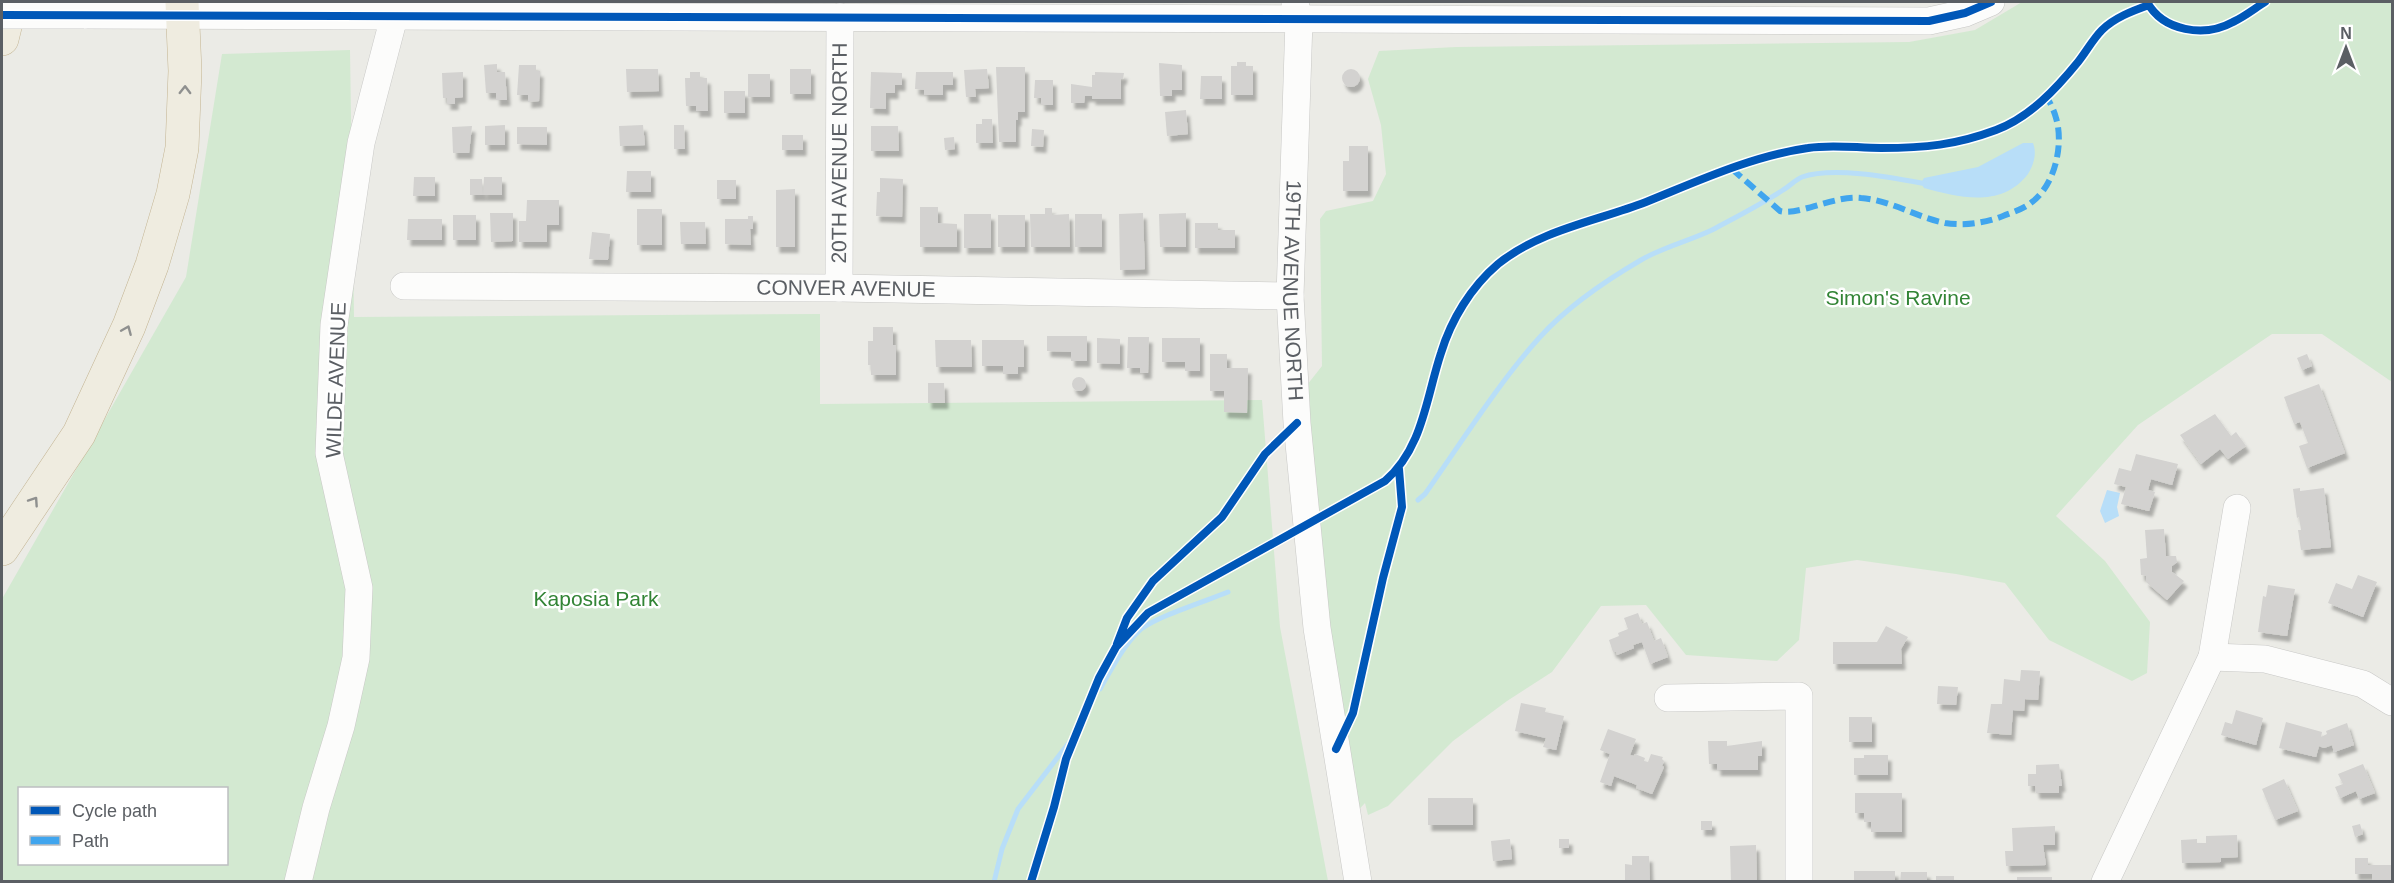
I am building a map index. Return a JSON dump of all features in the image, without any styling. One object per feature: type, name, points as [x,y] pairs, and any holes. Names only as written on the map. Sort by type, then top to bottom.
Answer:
[{"type":"highway","points":[[2,39],[11,2]]},
{"type":"highway","points":[[2,549],[79,434],[129,326],[152,265],[173,194],[182,148],[185,82],[183,8]]},
{"type":"street","points":[[2,15],[84,15],[183,8],[394,17],[427,9],[840,17],[1297,11],[1748,10],[1929,21],[1965,13],[1991,2]]},
{"type":"street","name":"19TH AVENUE NORTH","points":[[1297,11],[1290,296],[1297,423],[1317,628],[1358,882]]},
{"type":"street","name":"WILDE AVENUE","points":[[298,882],[316,808],[341,726],[356,657],[359,588],[329,453],[334,325],[361,142],[394,17]]},
{"type":"street","name":"20TH AVENUE NORTH","points":[[839,288],[840,17]]},
{"type":"street","name":"CONVER AVENUE","points":[[404,286],[839,288],[1290,296]]},
{"type":"street","points":[[2105,882],[2212,657],[2236,508]]},
{"type":"street","points":[[2212,657],[2265,659],[2363,684],[2392,702]]},
{"type":"street","points":[[1668,698],[1799,696],[1799,882]]},
{"type":"green space","name":"Simon's Ravine","points":[[2022,2],[2392,2],[2392,382],[2322,334],[2272,334],[2138,425],[2056,516],[2105,561],[2150,622],[2147,673],[2132,681],[2049,640],[2005,583],[1857,560],[1806,568],[1799,640],[1777,661],[1686,655],[1646,605],[1601,606],[1552,672],[1507,701],[1453,741],[1388,806],[1368,815],[1365,803],[1348,821],[1296,399],[1322,366],[1320,219],[1326,211],[1373,201],[1386,174],[1381,125],[1368,79],[1379,51],[1456,47],[1909,42],[1975,30]]},
{"type":"green space","name":"Kaposia Park","points":[[350,50],[354,317],[820,314],[820,404],[1262,400],[1280,627],[1328,881],[2,882],[2,599],[186,277],[222,54]]},
{"type":"water","points":[[2023,143],[2033,143],[2035,155],[2033,163],[2028,174],[2018,185],[2006,192],[1980,198],[1966,197],[1924,188],[1921,183],[1924,178],[1978,167]]},
{"type":"water","points":[[2107,490],[2120,493],[2117,507],[2119,516],[2105,523],[2100,511]]},
{"type":"building","points":[[1237,62],[1246,62],[1246,66],[1253,66],[1253,95],[1231,95],[1231,66],[1237,66]]},
{"type":"building","points":[[1159,63],[1182,65],[1182,90],[1172,90],[1172,96],[1160,96]]},
{"type":"building","points":[[497,64],[497,72],[505,72],[507,100],[496,100],[496,93],[486,93],[484,65]]},
{"type":"building","points":[[519,65],[536,65],[536,71],[540,71],[539,101],[528,102],[528,95],[517,95]]},
{"type":"building","points":[[996,67],[1025,67],[1025,112],[1018,112],[1016,142],[999,142]]},
{"type":"building","points":[[626,69],[658,69],[659,91],[627,92]]},
{"type":"building","points":[[790,69],[811,69],[811,94],[790,94]]},
{"type":"building","points":[[987,69],[989,88],[975,89],[976,97],[966,97],[964,70]]},
{"type":"building","points":[[1347,69],[1355,69],[1360,74],[1358,85],[1347,87],[1342,82],[1342,74]]},
{"type":"building","points":[[463,72],[463,97],[455,98],[455,104],[447,104],[447,98],[443,98],[442,73]]},
{"type":"building","points":[[690,72],[700,72],[700,78],[707,78],[708,111],[696,111],[696,106],[686,106],[685,78],[690,78]]},
{"type":"building","points":[[871,72],[902,73],[902,85],[895,85],[895,93],[886,93],[886,109],[870,108]]},
{"type":"building","points":[[916,72],[953,72],[953,85],[943,85],[943,95],[924,95],[924,90],[915,89]]},
{"type":"building","points":[[1095,72],[1124,73],[1121,79],[1121,99],[1092,99],[1092,96],[1085,96],[1084,103],[1071,103],[1071,84],[1092,87],[1092,75],[1095,75]]},
{"type":"building","points":[[748,74],[770,74],[770,97],[748,97]]},
{"type":"building","points":[[1201,76],[1222,76],[1222,99],[1200,99]]},
{"type":"building","points":[[1035,80],[1053,80],[1053,105],[1041,105],[1041,98],[1034,98]]},
{"type":"building","points":[[724,91],[745,91],[745,113],[724,113]]},
{"type":"building","points":[[1186,110],[1188,134],[1167,136],[1165,112]]},
{"type":"building","points":[[982,119],[992,119],[993,143],[976,143],[976,124],[982,124]]},
{"type":"building","points":[[505,125],[505,145],[485,145],[485,126]]},
{"type":"building","points":[[643,125],[645,145],[620,146],[619,126]]},
{"type":"building","points":[[674,125],[684,125],[685,149],[674,149]]},
{"type":"building","points":[[472,126],[469,153],[453,153],[452,127]]},
{"type":"building","points":[[871,126],[898,126],[899,151],[871,151]]},
{"type":"building","points":[[517,127],[547,127],[547,145],[517,144]]},
{"type":"building","points":[[1032,129],[1044,130],[1043,147],[1031,146]]},
{"type":"building","points":[[782,135],[803,135],[803,150],[782,150]]},
{"type":"building","points":[[954,137],[955,149],[945,150],[944,138]]},
{"type":"building","points":[[1349,146],[1368,146],[1368,191],[1343,191],[1343,161],[1349,161]]},
{"type":"building","points":[[627,171],[651,171],[651,192],[626,192]]},
{"type":"building","points":[[414,177],[435,177],[435,196],[413,196]]},
{"type":"building","points":[[484,177],[502,177],[502,195],[483,195]]},
{"type":"building","points":[[880,178],[903,179],[902,217],[876,216]]},
{"type":"building","points":[[470,179],[482,179],[483,195],[470,195]]},
{"type":"building","points":[[717,180],[736,180],[736,199],[717,199]]},
{"type":"building","points":[[795,189],[795,247],[776,247],[776,190]]},
{"type":"building","points":[[527,200],[559,200],[559,225],[547,225],[547,242],[519,242],[519,221],[526,221]]},
{"type":"building","points":[[920,207],[938,207],[938,223],[957,224],[957,247],[920,247]]},
{"type":"building","points":[[1045,208],[1052,208],[1052,215],[1069,214],[1070,247],[1031,247],[1030,214],[1045,214]]},
{"type":"building","points":[[637,209],[662,209],[662,245],[637,245]]},
{"type":"building","points":[[490,213],[513,213],[513,241],[491,242]]},
{"type":"building","points":[[1143,213],[1145,269],[1120,270],[1119,214]]},
{"type":"building","points":[[1186,213],[1186,247],[1160,247],[1159,214]]},
{"type":"building","points":[[964,214],[991,214],[991,248],[964,248]]},
{"type":"building","points":[[1075,214],[1102,214],[1102,247],[1075,247]]},
{"type":"building","points":[[453,215],[476,215],[476,240],[453,240]]},
{"type":"building","points":[[998,215],[1025,215],[1025,247],[998,247]]},
{"type":"building","points":[[748,216],[753,216],[753,229],[750,229],[751,245],[725,244],[725,219],[748,219]]},
{"type":"building","points":[[408,219],[442,219],[442,240],[407,240]]},
{"type":"building","points":[[680,222],[705,222],[706,244],[681,244]]},
{"type":"building","points":[[1195,223],[1218,223],[1218,230],[1235,230],[1235,248],[1195,248]]},
{"type":"building","points":[[592,232],[610,234],[608,260],[589,259]]},
{"type":"building","points":[[873,327],[893,327],[893,345],[896,345],[896,375],[871,375],[871,365],[868,365],[868,341],[873,341]]},
{"type":"building","points":[[1047,336],[1087,336],[1087,361],[1071,361],[1071,352],[1047,351]]},
{"type":"building","points":[[1128,337],[1149,337],[1148,373],[1140,373],[1140,368],[1127,368]]},
{"type":"building","points":[[1097,338],[1120,339],[1120,364],[1097,363]]},
{"type":"building","points":[[1162,338],[1200,338],[1200,371],[1185,371],[1185,362],[1162,362]]},
{"type":"building","points":[[935,340],[971,340],[972,367],[936,367]]},
{"type":"building","points":[[982,340],[1024,340],[1024,367],[1018,367],[1018,374],[1003,374],[1003,366],[982,366]]},
{"type":"building","points":[[1210,354],[1227,354],[1227,368],[1248,368],[1247,413],[1224,412],[1224,391],[1210,391]]},
{"type":"building","points":[[2307,354],[2312,366],[2302,370],[2297,358]]},
{"type":"building","points":[[1076,377],[1082,377],[1086,384],[1082,391],[1076,391],[1072,387],[1072,381]]},
{"type":"building","points":[[928,383],[944,383],[945,403],[928,403]]},
{"type":"building","points":[[2319,384],[2345,453],[2307,468],[2299,446],[2308,443],[2300,422],[2294,424],[2284,397]]},
{"type":"building","points":[[2215,414],[2231,436],[2236,432],[2246,446],[2228,459],[2220,449],[2201,464],[2180,435]]},
{"type":"building","points":[[2136,454],[2178,464],[2172,485],[2151,479],[2148,490],[2155,492],[2149,511],[2121,504],[2126,487],[2114,484],[2119,468],[2131,471]]},
{"type":"building","points":[[2300,488],[2300,491],[2324,488],[2331,547],[2301,550],[2298,530],[2301,530],[2293,489]]},
{"type":"building","points":[[2164,529],[2166,556],[2176,556],[2177,562],[2172,566],[2172,572],[2184,581],[2167,600],[2146,582],[2146,576],[2141,575],[2140,559],[2147,558],[2145,530]]},
{"type":"building","points":[[2358,575],[2377,582],[2363,617],[2328,603],[2336,583],[2352,589]]},
{"type":"building","points":[[2268,585],[2295,589],[2287,636],[2258,632],[2263,596],[2266,597]]},
{"type":"building","points":[[1638,613],[1642,624],[1647,622],[1654,641],[1661,638],[1668,657],[1650,664],[1642,642],[1617,655],[1613,652],[1609,640],[1628,629],[1624,618]]},
{"type":"building","points":[[1886,626],[1908,637],[1901,649],[1902,664],[1833,664],[1833,642],[1877,642]]},
{"type":"building","points":[[2021,670],[2040,671],[2038,700],[2025,699],[2024,711],[2013,710],[2011,735],[1987,733],[1991,704],[2002,704],[2004,679],[2020,681]]},
{"type":"building","points":[[1938,686],[1958,687],[1956,705],[1937,704]]},
{"type":"building","points":[[1521,703],[1546,708],[1545,712],[1564,716],[1556,750],[1543,747],[1546,738],[1515,731]]},
{"type":"building","points":[[2236,710],[2263,718],[2256,745],[2221,735],[2225,722],[2232,724]]},
{"type":"building","points":[[1849,717],[1872,717],[1872,742],[1849,742]]},
{"type":"building","points":[[2286,722],[2322,732],[2321,737],[2327,734],[2326,731],[2347,723],[2354,745],[2334,752],[2332,745],[2324,748],[2319,746],[2316,757],[2279,748]]},
{"type":"building","points":[[1608,729],[1636,739],[1630,755],[1635,754],[1645,758],[1644,761],[1648,762],[1651,754],[1663,757],[1662,766],[1664,767],[1652,794],[1614,776],[1611,786],[1600,782],[1610,754],[1600,750]]},
{"type":"building","points":[[1708,741],[1727,741],[1727,746],[1762,741],[1762,756],[1758,756],[1758,770],[1717,770],[1717,764],[1709,764]]},
{"type":"building","points":[[1864,755],[1888,755],[1888,775],[1854,775],[1854,758],[1864,758]]},
{"type":"building","points":[[2059,764],[2062,786],[2059,786],[2059,793],[2036,793],[2035,786],[2028,786],[2028,774],[2036,774],[2036,765]]},
{"type":"building","points":[[2363,764],[2375,793],[2359,799],[2356,791],[2340,798],[2335,787],[2343,784],[2338,774]]},
{"type":"building","points":[[2284,779],[2298,811],[2275,820],[2262,789]]},
{"type":"building","points":[[1855,793],[1902,793],[1902,832],[1871,832],[1871,822],[1864,822],[1864,813],[1855,813]]},
{"type":"building","points":[[1428,798],[1473,798],[1473,825],[1428,825]]},
{"type":"building","points":[[1701,821],[1712,821],[1712,830],[1701,830]]},
{"type":"building","points":[[2360,824],[2363,834],[2355,837],[2352,826]]},
{"type":"building","points":[[2055,826],[2055,845],[2043,845],[2046,865],[2006,866],[2005,851],[2013,851],[2012,828]]},
{"type":"building","points":[[2237,835],[2238,857],[2221,858],[2221,862],[2182,863],[2181,840],[2197,839],[2197,843],[2206,843],[2206,836]]},
{"type":"building","points":[[1510,839],[1512,859],[1493,861],[1491,841]]},
{"type":"building","points":[[1559,839],[1569,839],[1569,848],[1559,848]]},
{"type":"building","points":[[1756,845],[1757,882],[1731,882],[1730,846]]},
{"type":"building","points":[[1632,856],[1649,856],[1650,882],[1625,882],[1625,864],[1632,865]]},
{"type":"building","points":[[2355,858],[2368,858],[2368,865],[2392,865],[2392,881],[2372,881],[2372,874],[2355,874]]},
{"type":"building","points":[[1854,871],[1895,871],[1895,882],[1854,882]]},
{"type":"building","points":[[1901,872],[1927,872],[1927,882],[1900,882]]},
{"type":"building","points":[[1936,876],[1954,876],[1954,882],[1936,882]]},
{"type":"building","points":[[2017,877],[2052,877],[2052,882],[2017,882]]},
{"type":"waterway","points":[[1418,500],[1425,494],[1510,373],[1540,337],[1575,305],[1627,268],[1658,251],[1712,230],[1766,201],[1802,177],[1815,174],[1847,173],[1927,184]]},
{"type":"waterway","points":[[1100,689],[1123,651],[1139,631],[1168,615],[1228,592]]},
{"type":"waterway","points":[[994,882],[1002,849],[1018,809],[1071,740]]},
{"type":"marked path","points":[[1732,169],[1780,211],[1797,211],[1840,199],[1861,198],[1872,199],[1945,223],[1967,224],[1989,220],[2014,212],[2029,204],[2040,195],[2052,175],[2059,140],[2054,112],[2047,97]]},
{"type":"cycle path","points":[[2,15],[1929,21],[1965,13],[1991,2]]},
{"type":"cycle path","points":[[2147,2],[2163,20],[2185,29],[2197,30],[2222,27],[2265,2]]},
{"type":"cycle path","points":[[1031,882],[1066,759],[1099,678],[1116,647],[1148,613],[1385,481],[1398,468],[1408,453],[1422,422],[1450,328],[1479,283],[1498,264],[1514,252],[1550,234],[1627,209],[1726,170],[1766,157],[1817,147],[1926,146],[1954,142],[1996,130],[2020,118],[2042,101],[2070,72],[2102,30],[2124,15],[2149,5]]},
{"type":"cycle path","points":[[1117,644],[1127,618],[1153,581],[1222,517],[1265,454],[1297,423]]},
{"type":"cycle path","points":[[1336,749],[1353,713],[1383,578],[1402,507],[1399,469]]}]
